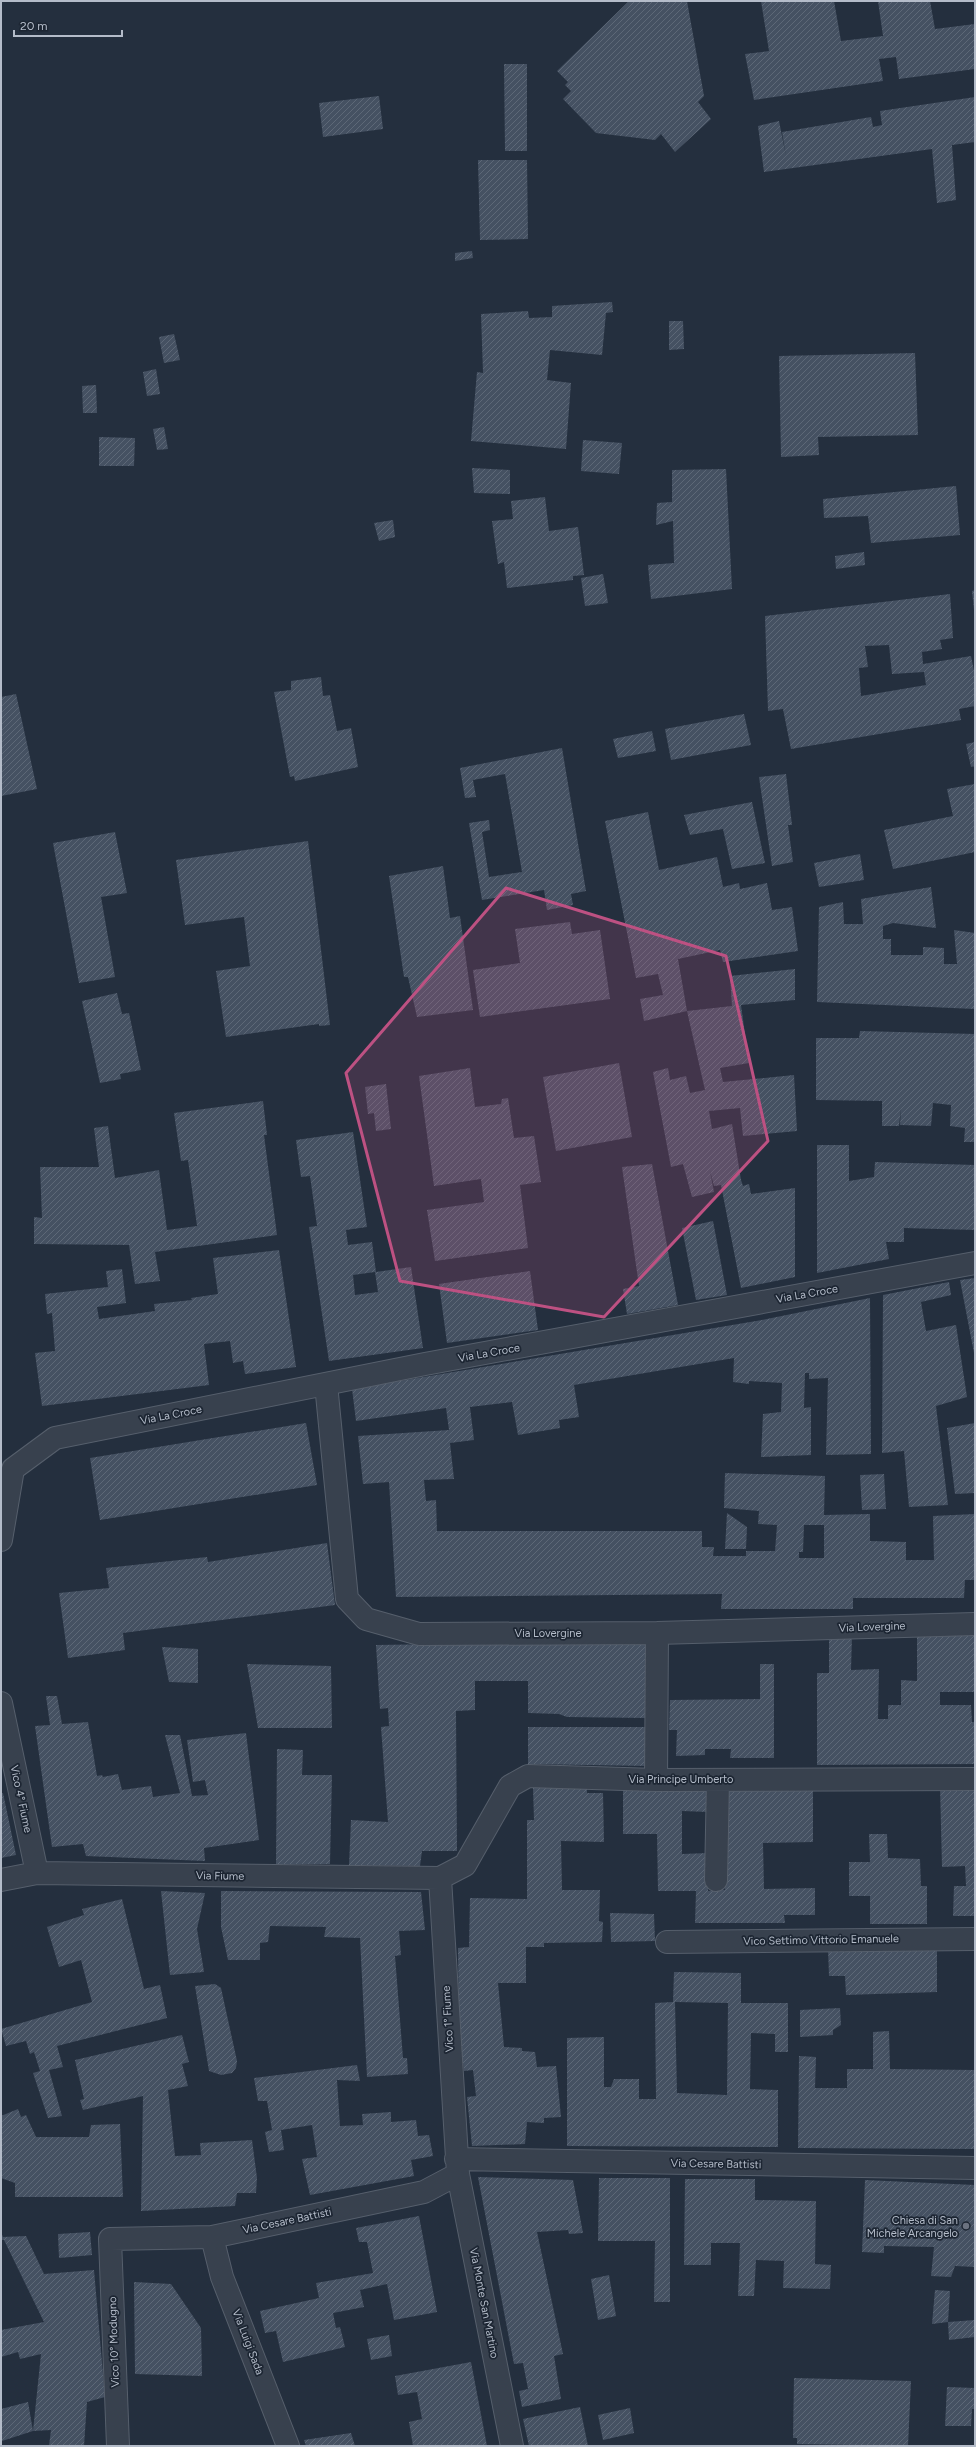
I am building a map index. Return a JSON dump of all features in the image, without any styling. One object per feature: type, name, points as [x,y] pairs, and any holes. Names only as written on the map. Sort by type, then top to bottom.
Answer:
[{"type":"street","name":"Via La Croce","points":[[1,1540],[13,1469],[56,1438],[326,1384],[975,1263]]},
{"type":"street","name":"Via Lovergine","points":[[326,1384],[348,1599],[366,1619],[419,1634],[657,1633],[975,1624]]},
{"type":"street","points":[[656,1780],[657,1633]]},
{"type":"street","name":"Vico 4° Fiume","points":[[1,1703],[37,1873]]},
{"type":"street","name":"Via Principe Umberto","points":[[440,1878],[465,1865],[510,1786],[528,1776],[656,1780],[975,1779]]},
{"type":"street","points":[[716,1880],[718,1780]]},
{"type":"street","name":"Via Fiume","points":[[1,1880],[37,1873],[440,1878]]},
{"type":"street","name":"Vico 1° Fiume","points":[[440,1878],[457,2167]]},
{"type":"street","name":"Vico Settimo Vittorio Emanuele","points":[[667,1942],[975,1938]]},
{"type":"street","name":"Via Cesare Battisti","points":[[110,2239],[212,2237],[424,2192],[457,2167],[975,2168]]},
{"type":"street","name":"Via Monte San Martino","points":[[457,2167],[512,2446]]},
{"type":"street","name":"Via Luigi Sada","points":[[212,2237],[222,2277],[288,2446]]},
{"type":"street","name":"Vico 10° Modugno","points":[[110,2239],[118,2446]]},
{"type":"highlighted area","points":[[506,888],[726,956],[768,1141],[604,1317],[400,1281],[346,1073]]},
{"type":"building","points":[[629,1],[687,1],[704,96],[698,102],[711,119],[675,152],[661,134],[655,140],[596,133],[563,99],[571,91],[565,85],[568,82],[557,71]]},
{"type":"building","points":[[761,1],[834,1],[841,41],[883,36],[878,1],[930,1],[935,29],[975,24],[975,69],[899,79],[896,57],[879,59],[883,81],[754,100],[745,54],[769,51]]},
{"type":"building","points":[[504,64],[527,64],[527,151],[505,151]]},
{"type":"building","points":[[379,96],[383,129],[323,137],[319,103]]},
{"type":"building","points":[[975,97],[975,142],[952,145],[956,200],[937,203],[932,149],[764,172],[758,126],[779,121],[786,156],[782,132],[871,117],[873,127],[882,125],[880,111]]},
{"type":"building","points":[[478,160],[527,160],[528,239],[480,240]]},
{"type":"building","points":[[472,251],[473,258],[455,261],[455,253]]},
{"type":"building","points":[[612,302],[613,312],[606,313],[602,355],[550,350],[547,380],[571,383],[566,449],[471,441],[477,372],[483,373],[481,314],[528,311],[529,318],[552,317],[552,306]]},
{"type":"building","points":[[669,321],[683,321],[684,349],[669,350]]},
{"type":"building","points":[[174,334],[180,360],[164,363],[159,337]]},
{"type":"building","points":[[915,353],[918,435],[818,437],[819,455],[781,457],[779,356]]},
{"type":"building","points":[[156,369],[160,394],[147,396],[143,372]]},
{"type":"building","points":[[96,385],[97,413],[83,413],[82,386]]},
{"type":"building","points":[[164,427],[168,449],[157,450],[153,429]]},
{"type":"building","points":[[99,437],[135,438],[134,466],[99,466]]},
{"type":"building","points":[[583,440],[622,443],[619,474],[581,471]]},
{"type":"building","points":[[472,468],[510,470],[510,494],[474,493]]},
{"type":"building","points":[[726,469],[732,589],[651,599],[648,565],[674,563],[673,521],[656,525],[657,503],[672,502],[672,470]]},
{"type":"building","points":[[956,486],[960,535],[871,543],[868,516],[824,518],[823,499]]},
{"type":"building","points":[[545,497],[549,531],[578,527],[584,575],[573,576],[573,580],[507,588],[504,562],[498,564],[492,521],[513,519],[511,501]]},
{"type":"building","points":[[393,520],[395,537],[379,541],[374,523]]},
{"type":"building","points":[[864,552],[865,565],[836,569],[835,556]]},
{"type":"building","points":[[603,574],[608,603],[585,606],[581,578]]},
{"type":"building","points":[[975,590],[975,610],[974,610],[972,591]]},
{"type":"building","points":[[950,594],[953,638],[940,640],[942,649],[922,652],[923,664],[971,656],[975,676],[975,706],[959,709],[961,720],[791,749],[783,709],[768,711],[765,616]],"holes":[[[889,645],[892,674],[924,672],[926,685],[861,696],[859,668],[868,667],[865,646]]]},
{"type":"building","points":[[321,677],[323,696],[330,695],[337,731],[351,728],[358,767],[295,781],[294,776],[290,777],[274,692],[291,690],[291,681]]},
{"type":"building","points":[[16,694],[37,789],[1,796],[1,697]]},
{"type":"building","points":[[744,714],[751,745],[671,760],[665,729]]},
{"type":"building","points":[[652,731],[656,751],[618,758],[613,739]]},
{"type":"building","points":[[975,742],[975,766],[971,767],[966,744]]},
{"type":"building","points":[[562,748],[586,891],[571,894],[573,905],[547,910],[544,890],[482,900],[469,823],[489,820],[490,830],[482,832],[489,877],[522,872],[505,774],[473,780],[476,797],[465,798],[460,768]]},
{"type":"building","points":[[786,774],[792,825],[788,825],[793,862],[772,866],[759,777]]},
{"type":"building","points":[[975,784],[975,852],[893,869],[884,830],[953,816],[947,789]]},
{"type":"building","points":[[752,802],[765,863],[732,869],[723,829],[690,835],[684,815]]},
{"type":"building","points":[[648,812],[659,870],[717,857],[723,887],[739,883],[740,889],[767,883],[772,910],[792,907],[798,951],[723,962],[720,950],[678,959],[687,1011],[644,1021],[640,999],[663,995],[658,974],[636,978],[605,821]]},
{"type":"building","points":[[115,832],[127,893],[101,897],[115,977],[79,983],[53,843]]},
{"type":"building","points":[[308,841],[330,1025],[319,1026],[319,1024],[226,1037],[216,971],[250,966],[244,917],[185,925],[176,860]]},
{"type":"building","points":[[860,854],[864,880],[819,887],[814,863]]},
{"type":"building","points":[[443,866],[450,918],[460,916],[473,1010],[417,1017],[408,977],[404,977],[389,876]]},
{"type":"building","points":[[931,887],[936,928],[893,923],[883,926],[883,939],[891,939],[891,955],[923,955],[923,947],[944,948],[944,964],[957,964],[954,930],[975,933],[975,1009],[817,1002],[819,907],[843,902],[844,924],[863,924],[861,899]]},
{"type":"building","points":[[570,922],[572,934],[600,930],[610,999],[480,1017],[473,970],[520,963],[515,929]]},
{"type":"building","points":[[795,969],[795,1000],[741,1005],[749,1063],[720,1068],[723,1082],[794,1075],[797,1131],[743,1136],[740,1108],[709,1111],[712,1129],[732,1124],[741,1180],[743,1186],[749,1184],[751,1194],[795,1188],[795,1277],[741,1288],[721,1185],[714,1186],[710,1171],[714,1192],[692,1197],[683,1164],[671,1167],[653,1072],[668,1068],[670,1080],[686,1076],[690,1093],[705,1090],[687,1011],[732,1006],[730,976]]},
{"type":"building","points":[[117,993],[122,1014],[129,1013],[141,1070],[120,1074],[121,1079],[100,1083],[82,1001]]},
{"type":"building","points":[[860,1031],[975,1034],[975,1142],[964,1142],[965,1128],[950,1126],[951,1105],[933,1103],[931,1126],[900,1125],[901,1108],[899,1126],[882,1126],[882,1101],[816,1100],[816,1038],[859,1038]]},
{"type":"building","points":[[619,1063],[632,1137],[556,1151],[543,1077]]},
{"type":"building","points":[[470,1068],[475,1107],[501,1104],[502,1099],[508,1098],[514,1138],[534,1136],[541,1182],[520,1185],[528,1248],[435,1261],[427,1210],[484,1202],[481,1179],[434,1186],[419,1076]]},
{"type":"building","points":[[386,1084],[391,1129],[376,1131],[374,1113],[368,1114],[365,1087]]},
{"type":"building","points":[[263,1101],[267,1135],[264,1135],[277,1235],[155,1252],[160,1281],[135,1284],[129,1245],[34,1244],[34,1217],[42,1218],[40,1167],[99,1167],[94,1128],[108,1126],[115,1178],[159,1170],[167,1230],[197,1226],[188,1160],[181,1161],[174,1113]]},
{"type":"building","points":[[353,1132],[367,1227],[346,1230],[348,1245],[372,1242],[376,1272],[411,1267],[423,1348],[329,1361],[309,1227],[317,1226],[310,1176],[301,1177],[296,1140]],"holes":[[[375,1272],[378,1292],[355,1295],[353,1275]]]},
{"type":"building","points":[[817,1145],[849,1145],[849,1181],[874,1177],[875,1162],[975,1165],[975,1230],[904,1228],[904,1242],[886,1242],[889,1259],[817,1273]]},
{"type":"building","points":[[652,1164],[678,1305],[627,1314],[623,1289],[639,1286],[622,1167]]},
{"type":"building","points":[[713,1221],[727,1295],[696,1300],[682,1228]]},
{"type":"building","points":[[279,1250],[296,1367],[245,1374],[243,1361],[233,1363],[230,1341],[204,1344],[209,1385],[42,1406],[35,1353],[55,1351],[52,1313],[47,1314],[45,1294],[108,1287],[106,1271],[122,1269],[126,1303],[97,1307],[99,1319],[155,1311],[154,1304],[192,1300],[191,1298],[218,1294],[213,1258]]},
{"type":"building","points":[[530,1271],[538,1330],[447,1343],[439,1284]]},
{"type":"building","points":[[975,1278],[975,1353],[974,1353],[960,1280]]},
{"type":"building","points":[[949,1282],[951,1295],[921,1302],[926,1331],[956,1325],[967,1397],[936,1406],[948,1505],[909,1507],[904,1451],[882,1453],[883,1295]]},
{"type":"building","points":[[870,1298],[871,1454],[826,1455],[828,1378],[809,1379],[809,1373],[805,1373],[804,1408],[811,1407],[811,1455],[761,1457],[763,1414],[781,1412],[782,1383],[749,1381],[749,1384],[733,1382],[734,1358],[574,1385],[579,1417],[559,1420],[560,1428],[518,1435],[512,1402],[470,1407],[474,1440],[450,1443],[454,1479],[424,1480],[426,1501],[436,1500],[437,1531],[702,1531],[702,1547],[714,1547],[713,1556],[746,1556],[746,1551],[775,1551],[777,1525],[758,1524],[759,1511],[724,1508],[725,1473],[825,1476],[824,1515],[870,1514],[870,1541],[906,1542],[906,1560],[934,1560],[933,1516],[975,1514],[975,1580],[965,1580],[964,1598],[853,1598],[853,1609],[721,1609],[722,1594],[396,1597],[389,1482],[363,1484],[358,1436],[449,1430],[446,1408],[356,1421],[352,1389],[762,1320]],"holes":[[[804,1525],[824,1525],[824,1558],[799,1558],[799,1552],[803,1552]]]},
{"type":"building","points":[[306,1423],[317,1485],[100,1520],[90,1458]]},
{"type":"building","points":[[975,1423],[975,1493],[955,1494],[947,1428]]},
{"type":"building","points":[[884,1474],[886,1509],[862,1510],[860,1475]]},
{"type":"building","points":[[727,1513],[747,1527],[746,1549],[725,1549]]},
{"type":"building","points":[[327,1543],[335,1605],[123,1633],[125,1650],[68,1658],[59,1593],[109,1588],[106,1568],[207,1557],[208,1562]]},
{"type":"building","points":[[975,1632],[975,1692],[940,1692],[940,1705],[971,1705],[972,1722],[975,1722],[975,1764],[817,1765],[817,1673],[829,1673],[829,1636],[852,1636],[851,1670],[879,1669],[878,1719],[888,1719],[888,1705],[901,1705],[901,1680],[917,1681],[917,1633]]},
{"type":"building","points":[[647,1641],[646,1718],[567,1717],[559,1714],[528,1713],[528,1681],[475,1681],[475,1710],[456,1711],[457,1851],[422,1851],[420,1866],[349,1865],[351,1820],[388,1822],[381,1727],[389,1726],[388,1708],[380,1709],[376,1645]]},
{"type":"building","points":[[162,1647],[198,1649],[198,1683],[169,1682]]},
{"type":"building","points":[[247,1664],[331,1666],[332,1728],[258,1728]]},
{"type":"building","points":[[760,1664],[774,1664],[774,1758],[730,1758],[731,1749],[705,1749],[705,1755],[676,1756],[677,1730],[669,1730],[670,1700],[760,1699]]},
{"type":"building","points":[[46,1696],[57,1696],[62,1724],[88,1722],[97,1776],[102,1775],[103,1777],[118,1774],[122,1790],[151,1786],[153,1797],[180,1793],[165,1735],[180,1735],[192,1796],[208,1795],[205,1780],[193,1782],[187,1740],[246,1733],[259,1840],[204,1848],[205,1861],[86,1856],[83,1844],[52,1847],[35,1726],[50,1725]]},
{"type":"building","points":[[528,1727],[647,1727],[647,1766],[528,1764]]},
{"type":"building","points":[[277,1749],[303,1750],[302,1775],[332,1775],[330,1864],[276,1864]]},
{"type":"building","points":[[726,1786],[813,1786],[813,1842],[763,1843],[764,1889],[815,1888],[815,1915],[784,1915],[785,1923],[695,1923],[696,1891],[658,1891],[657,1834],[623,1834],[623,1787],[708,1787],[708,1812],[682,1811],[682,1854],[708,1853],[708,1891],[725,1890]]},
{"type":"building","points":[[940,1786],[975,1786],[975,1916],[953,1916],[954,1886],[966,1886],[965,1866],[942,1867]]},
{"type":"building","points":[[533,1788],[587,1788],[587,1793],[603,1793],[604,1842],[561,1841],[562,1890],[600,1890],[599,1921],[603,1922],[602,1942],[544,1943],[544,1947],[526,1947],[526,1983],[498,1983],[504,2047],[522,2048],[522,2051],[535,2052],[537,2067],[556,2066],[561,2117],[544,2118],[544,2123],[527,2122],[525,2144],[472,2146],[467,2097],[476,2096],[473,2070],[464,2071],[459,2028],[458,1948],[469,1947],[470,1898],[527,1899],[527,1820],[534,1820]]},
{"type":"building","points":[[1,1793],[3,1793],[16,1855],[1,1858]]},
{"type":"building","points":[[869,1834],[887,1834],[888,1858],[920,1859],[921,1886],[927,1886],[927,1924],[870,1924],[870,1896],[849,1896],[849,1862],[870,1862]]},
{"type":"building","points":[[161,1891],[205,1893],[197,1929],[204,1972],[170,1975]]},
{"type":"building","points":[[221,1891],[421,1892],[425,1930],[399,1931],[401,1955],[395,1956],[403,2058],[407,2058],[408,2074],[367,2077],[360,1938],[324,1937],[326,1927],[270,1926],[268,1942],[260,1943],[260,1960],[228,1960],[221,1927]]},
{"type":"building","points":[[122,1899],[144,1989],[160,1985],[167,2018],[57,2046],[63,2067],[49,2070],[62,2116],[48,2118],[33,2073],[40,2071],[34,2052],[30,2054],[26,2041],[6,2046],[1,2029],[92,2002],[81,1960],[59,1967],[47,1927],[84,1915],[82,1909]]},
{"type":"building","points":[[610,1913],[654,1914],[655,1941],[611,1942]]},
{"type":"building","points":[[937,1947],[937,1992],[846,1995],[845,1976],[829,1976],[828,1949]]},
{"type":"building","points":[[674,1972],[741,1973],[741,2003],[788,2003],[788,2052],[775,2052],[775,2034],[751,2033],[750,2089],[778,2090],[778,2147],[567,2146],[567,2038],[604,2037],[604,2087],[611,2087],[614,2079],[639,2079],[639,2099],[656,2099],[655,2003],[673,2002]],"holes":[[[675,2002],[728,2003],[727,2095],[677,2093]]]},
{"type":"building","points":[[215,1984],[221,1988],[237,2061],[236,2068],[232,2073],[221,2075],[209,2071],[195,1986]]},
{"type":"building","points":[[840,2008],[841,2025],[833,2030],[833,2035],[800,2037],[800,2010]]},
{"type":"building","points":[[889,2031],[890,2069],[975,2070],[975,2149],[798,2148],[799,2056],[816,2057],[815,2088],[847,2088],[847,2069],[873,2069],[873,2032]]},
{"type":"building","points":[[182,2035],[189,2062],[182,2064],[188,2086],[168,2090],[175,2156],[201,2155],[200,2143],[252,2140],[257,2178],[256,2193],[237,2193],[235,2206],[141,2211],[143,2096],[83,2110],[80,2100],[84,2099],[75,2060]]},
{"type":"building","points":[[357,2065],[360,2081],[337,2080],[340,2126],[363,2125],[362,2114],[391,2112],[391,2122],[416,2120],[418,2136],[429,2135],[433,2156],[411,2160],[414,2176],[310,2195],[302,2159],[317,2157],[312,2125],[281,2130],[284,2150],[269,2152],[265,2132],[272,2130],[267,2101],[258,2101],[254,2078]]},
{"type":"building","points":[[18,2109],[21,2117],[26,2115],[36,2137],[89,2137],[91,2125],[120,2124],[123,2197],[15,2197],[15,2183],[1,2178],[1,2116]]},
{"type":"building","points":[[478,2177],[573,2180],[583,2233],[569,2234],[568,2230],[537,2232],[563,2354],[554,2356],[561,2399],[522,2407],[519,2391],[528,2389],[523,2363],[514,2364]]},
{"type":"building","points":[[599,2178],[670,2178],[670,2302],[654,2302],[655,2241],[598,2241]]},
{"type":"building","points":[[685,2179],[755,2179],[755,2200],[816,2201],[815,2264],[831,2265],[830,2289],[783,2288],[784,2261],[756,2260],[754,2296],[738,2296],[740,2243],[711,2243],[711,2265],[684,2265]]},
{"type":"building","points":[[865,2180],[975,2185],[975,2267],[955,2266],[951,2277],[931,2276],[934,2247],[884,2246],[884,2253],[862,2252]]},
{"type":"building","points":[[419,2216],[437,2312],[394,2320],[387,2284],[360,2290],[364,2307],[333,2313],[336,2328],[340,2327],[345,2347],[283,2362],[276,2331],[265,2333],[260,2311],[319,2298],[316,2283],[373,2273],[367,2242],[359,2242],[356,2228]]},
{"type":"building","points":[[90,2232],[92,2255],[59,2258],[58,2234]]},
{"type":"building","points":[[1,2233],[3,2237],[26,2236],[44,2274],[94,2270],[105,2397],[87,2402],[84,2446],[49,2446],[51,2430],[33,2431],[41,2354],[20,2359],[18,2352],[1,2357],[1,2330],[44,2322],[4,2240],[1,2240]]},
{"type":"building","points":[[609,2275],[616,2316],[598,2320],[591,2279]]},
{"type":"building","points":[[134,2282],[171,2284],[201,2328],[202,2376],[135,2374]]},
{"type":"building","points":[[935,2290],[950,2291],[948,2322],[932,2324]]},
{"type":"building","points":[[975,2320],[975,2337],[949,2340],[948,2322]]},
{"type":"building","points":[[389,2335],[392,2356],[371,2360],[367,2339]]},
{"type":"building","points":[[471,2362],[487,2446],[413,2446],[409,2422],[422,2419],[417,2392],[398,2395],[395,2376]]},
{"type":"building","points":[[794,2378],[911,2381],[908,2446],[797,2444],[797,2438],[793,2438]]},
{"type":"building","points":[[947,2387],[975,2388],[975,2409],[972,2409],[971,2426],[945,2426]]},
{"type":"building","points":[[28,2402],[33,2431],[2,2441],[1,2409]]},
{"type":"building","points":[[580,2407],[588,2446],[529,2446],[523,2419]]},
{"type":"building","points":[[630,2408],[634,2433],[603,2440],[598,2415]]},
{"type":"building","points":[[351,2433],[355,2446],[306,2446],[304,2440]]},
{"type":"place","name":"Chiesa di San Michele Arcangelo","points":[[966,2226]]}]
